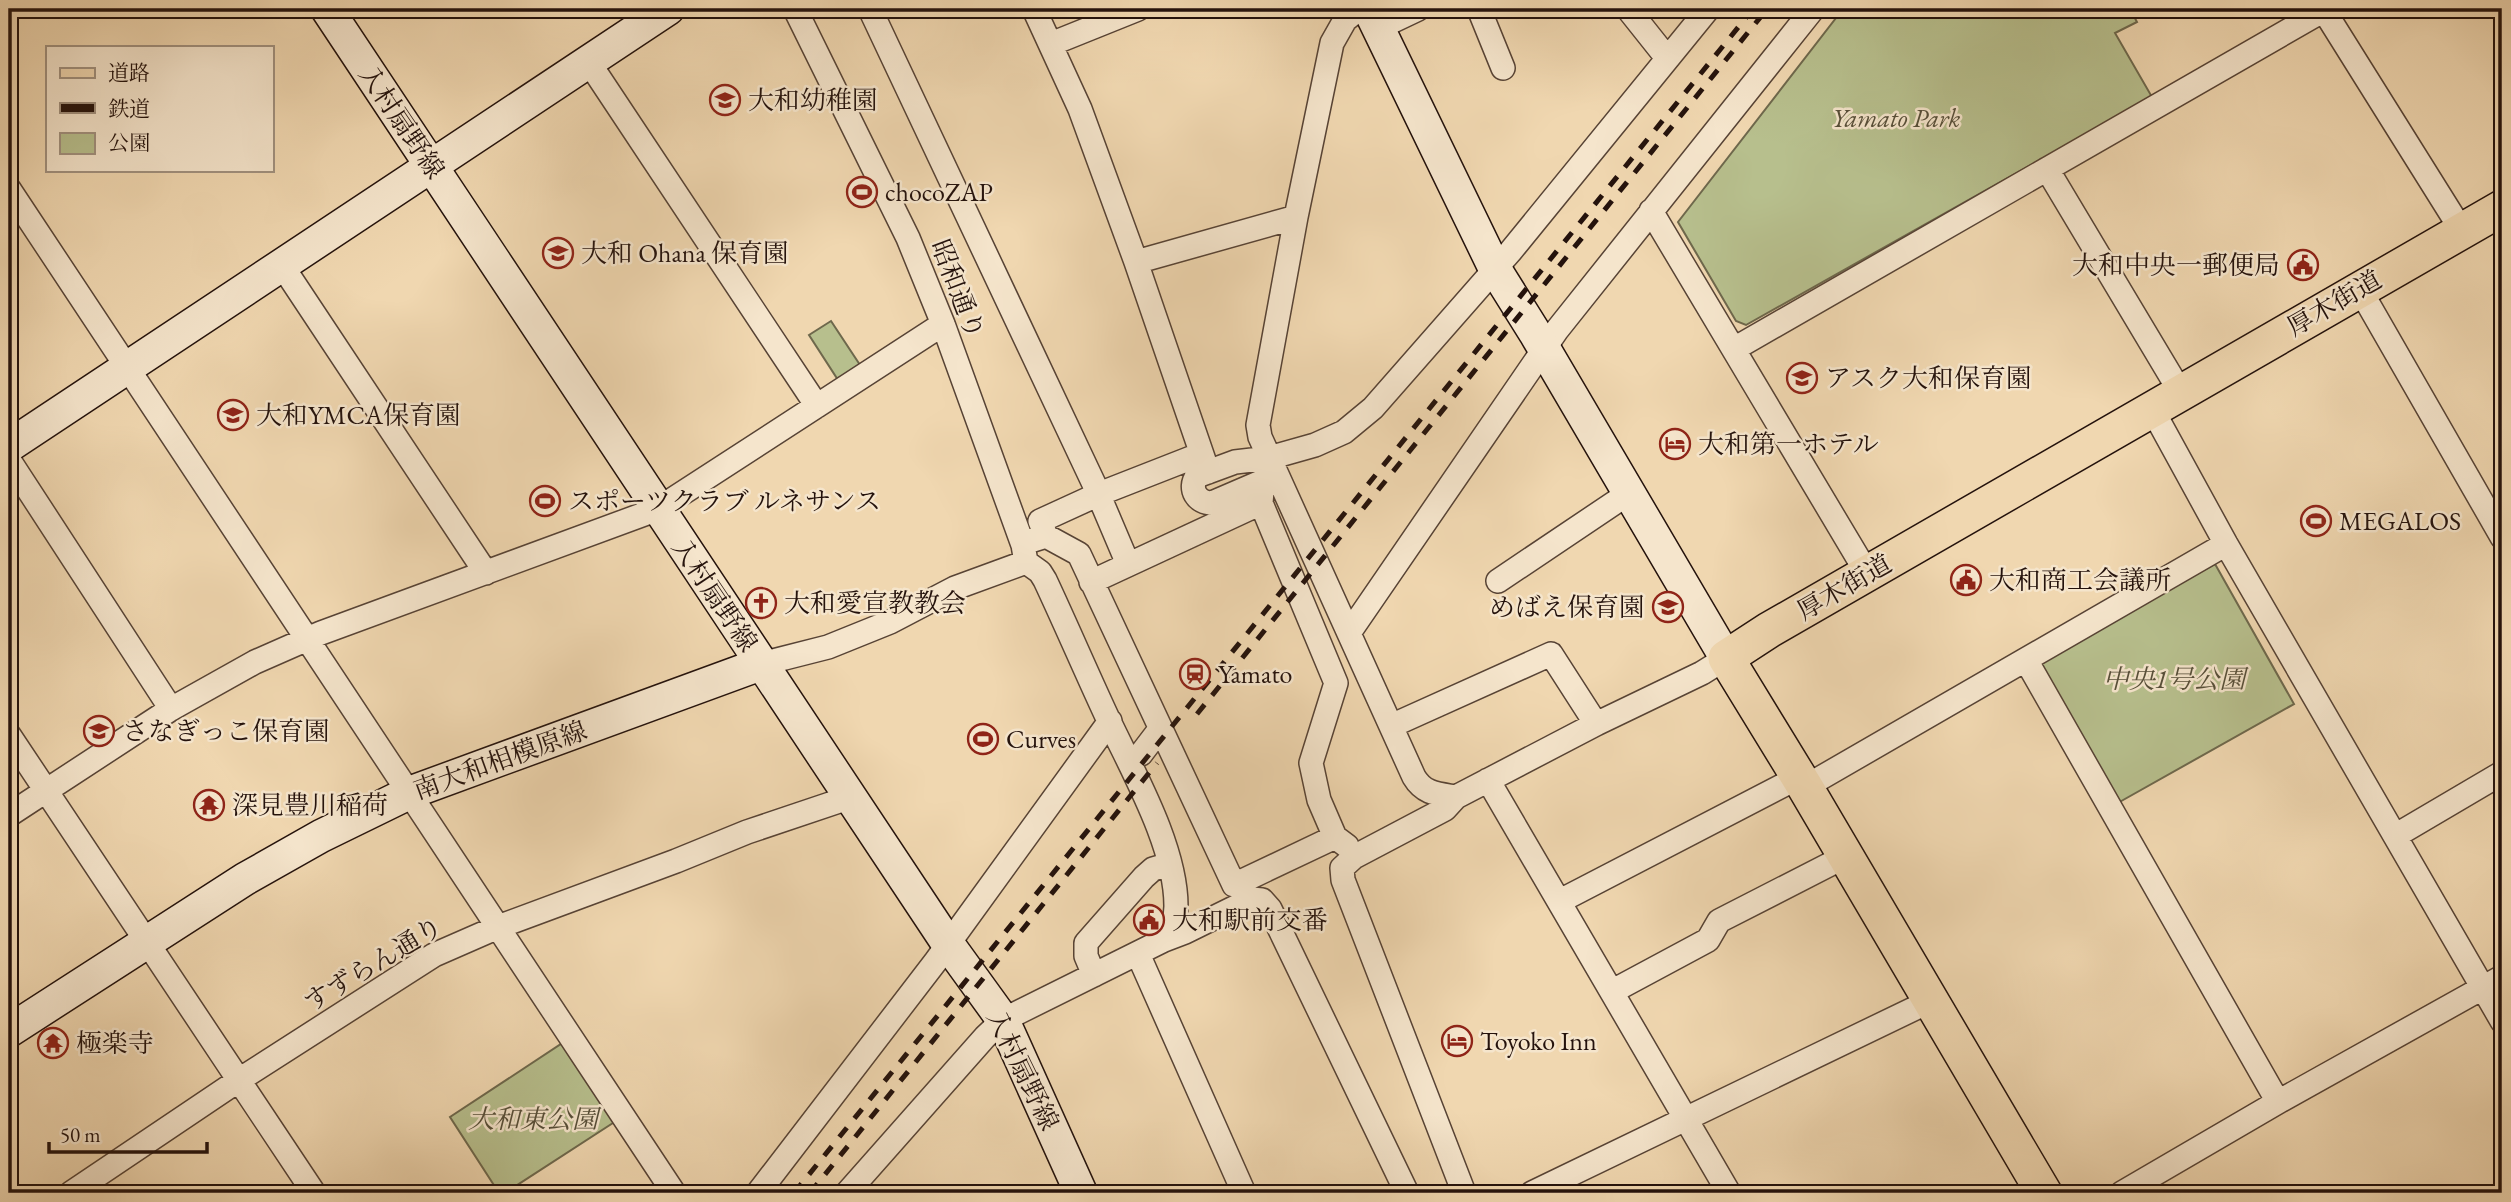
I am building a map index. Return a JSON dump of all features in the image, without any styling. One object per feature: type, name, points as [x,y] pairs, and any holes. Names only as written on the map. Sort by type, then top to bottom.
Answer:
[{"type":"main road","name":"厚木街道","points":[[1726,658],[1867,573],[2502,208]]},
{"type":"main road","points":[[1726,658],[2044,1193]]},
{"type":"street","name":"入村扇野線","points":[[327,9],[948,944],[1003,1020],[1081,1193]]},
{"type":"street","points":[[9,446],[668,9]]},
{"type":"street","name":"昭和通り","points":[[795,9],[908,238],[943,324],[1023,545],[1034,546]]},
{"type":"street","points":[[870,9],[1099,494],[1128,564]]},
{"type":"street","points":[[1034,9],[1080,108],[1136,262],[1199,465],[1193,491],[1198,499],[1212,503],[1267,482]]},
{"type":"street","points":[[1051,44],[1138,9]]},
{"type":"street","points":[[1034,546],[1079,554],[1234,885],[1342,843],[1319,800],[1311,763],[1336,683],[1267,482],[1259,437],[1258,413],[1332,43],[1345,20],[1418,9]]},
{"type":"street","points":[[1479,9],[1503,68]]},
{"type":"street","points":[[1628,9],[1667,58]]},
{"type":"street","points":[[1091,582],[1128,564],[1267,482],[1315,445],[1344,432],[1373,408],[1495,269],[1708,9]]},
{"type":"street","points":[[1349,633],[1557,330],[1813,9]]},
{"type":"street","points":[[1734,349],[2324,9],[2462,231]]},
{"type":"street","points":[[1369,15],[1495,269],[1545,349],[1726,658],[1702,673],[1596,724],[1456,797],[1445,808],[1354,857],[1342,868],[1342,874],[1464,1193]]},
{"type":"street","points":[[588,61],[817,406]]},
{"type":"street","points":[[2047,169],[2166,401],[2227,544],[2395,836],[2493,982],[2502,1021]]},
{"type":"street","points":[[9,189],[674,1193]]},
{"type":"street","points":[[1651,211],[1867,573]]},
{"type":"street","points":[[1136,262],[1296,217]]},
{"type":"street","points":[[281,264],[486,573]]},
{"type":"street","points":[[2360,288],[2502,537]]},
{"type":"street","points":[[9,815],[171,709],[255,662],[307,639],[658,509],[943,324]]},
{"type":"street","points":[[9,460],[171,709]]},
{"type":"street","points":[[1164,940],[1171,932],[1176,906],[1170,864],[1110,722],[1040,572],[1034,546],[1040,521],[1099,494],[1199,465],[1235,462],[1267,482],[1349,633],[1419,785],[1432,793],[1456,797]]},
{"type":"street","points":[[1497,580],[1629,493]]},
{"type":"street","points":[[1560,901],[1802,782],[2025,660],[2227,544]]},
{"type":"street","name":"南大和相模原線","points":[[9,1031],[245,878],[321,836],[409,793],[761,663],[828,647],[890,622],[1034,546]]},
{"type":"street","points":[[1391,726],[1551,654],[1596,724]]},
{"type":"street","points":[[2025,660],[2278,1102]]},
{"type":"street","points":[[758,1193],[948,944],[1110,722]]},
{"type":"street","points":[[1141,754],[1160,729]]},
{"type":"street","points":[[9,735],[314,1193]]},
{"type":"street","points":[[2395,836],[2502,773]]},
{"type":"street","points":[[1488,780],[1730,1193]]},
{"type":"street","name":"すずらん通り","points":[[71,1193],[239,1080],[435,955],[498,927],[747,832],[851,797]]},
{"type":"street","points":[[1613,992],[1708,940],[1719,921],[1846,856]]},
{"type":"street","points":[[1094,975],[1086,956],[1086,943],[1144,877],[1153,869],[1170,864]]},
{"type":"street","points":[[846,1193],[1003,1020],[1252,899],[1262,900],[1270,909],[1407,1193]]},
{"type":"street","points":[[1138,954],[1244,1193]]},
{"type":"street","points":[[2122,1193],[2493,982]]},
{"type":"street","points":[[1532,1193],[1930,1001]]},
{"type":"green space","name":"Yamato Park","points":[[1843,9],[2130,9],[2137,22],[2115,33],[2152,97],[1746,325],[1736,321],[1678,222]]},
{"type":"green space","points":[[831,321],[862,368],[840,383],[809,335]]},
{"type":"green space","name":"中央1号公園","points":[[2215,564],[2294,704],[2116,804],[2037,664]]},
{"type":"green space","name":"大和東公園","points":[[564,1042],[616,1121],[505,1193],[499,1193],[450,1117]]},
{"type":"railway","points":[[794,1193],[1753,9]]},
{"type":"railway","points":[[1197,714],[1767,9]]},
{"type":"railway","points":[[810,1193],[1157,763]]},
{"type":"place","name":"大和幼稚園","points":[[725,100]]},
{"type":"place","name":"chocoZAP","points":[[862,192]]},
{"type":"place","name":"大和 Ohana 保育園","points":[[558,253]]},
{"type":"place","name":"大和中央一郵便局","points":[[2303,265]]},
{"type":"place","name":"アスク大和保育園","points":[[1802,378]]},
{"type":"place","name":"大和YMCA保育園","points":[[233,415]]},
{"type":"place","name":"大和第一ホテル","points":[[1675,444]]},
{"type":"place","name":"スポーツクラブ ルネサンス","points":[[545,501]]},
{"type":"place","name":"MEGALOS","points":[[2316,521]]},
{"type":"place","name":"大和商工会議所","points":[[1966,580]]},
{"type":"place","name":"大和愛宣教教会","points":[[761,603]]},
{"type":"place","name":"めばえ保育園","points":[[1668,607]]},
{"type":"place","name":"Yamato","points":[[1195,674]]},
{"type":"place","name":"さなぎっこ保育園","points":[[99,731]]},
{"type":"place","name":"Curves","points":[[983,739]]},
{"type":"place","name":"深見豊川稲荷","points":[[209,805]]},
{"type":"place","name":"大和駅前交番","points":[[1149,920]]},
{"type":"place","name":"Toyoko Inn","points":[[1457,1041]]},
{"type":"place","name":"極楽寺","points":[[53,1043]]}]
